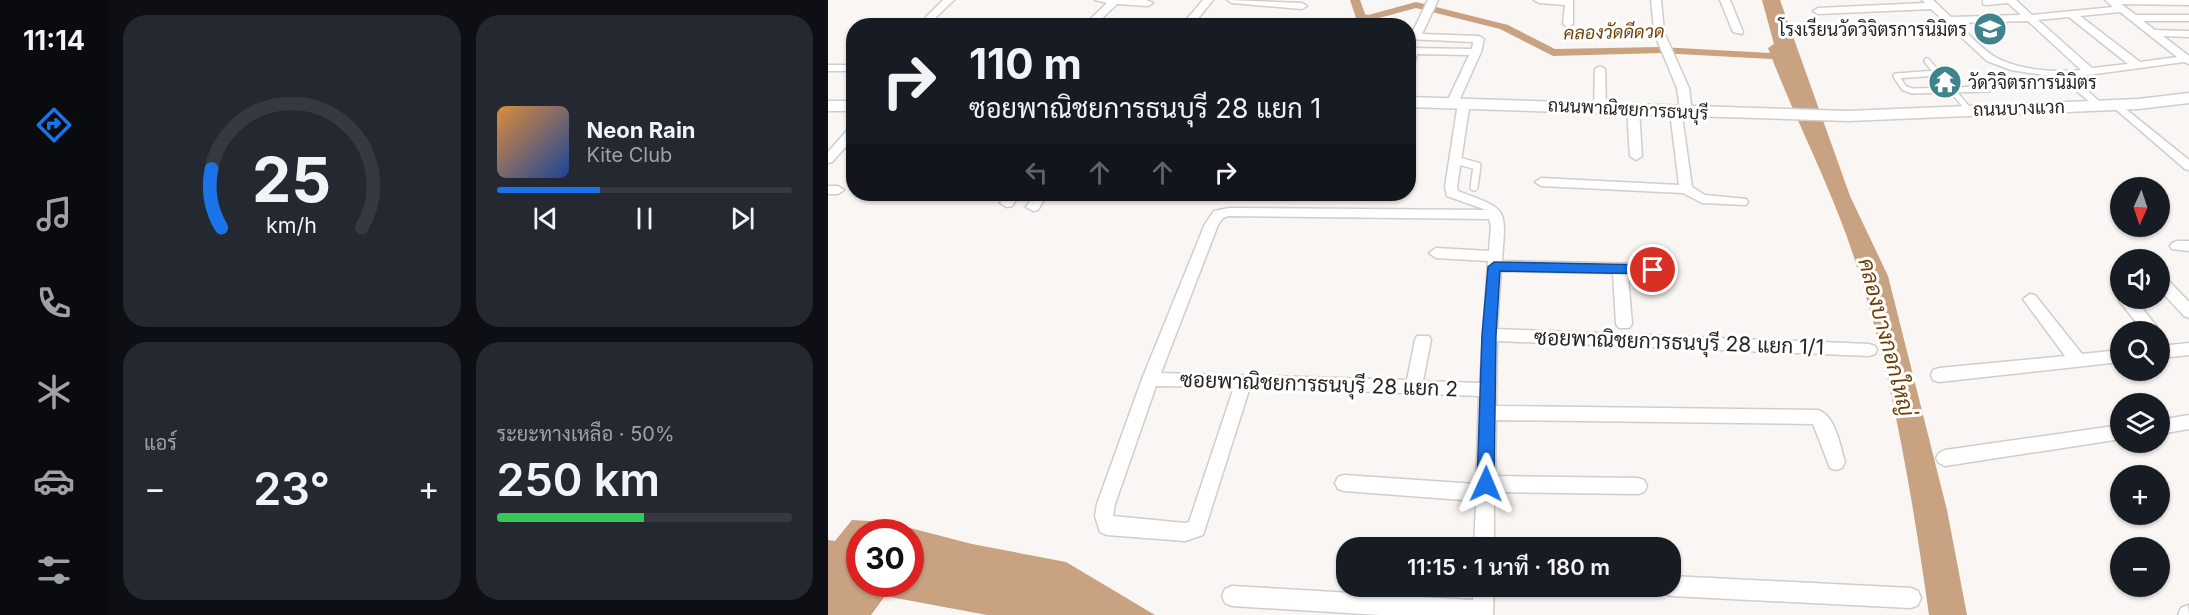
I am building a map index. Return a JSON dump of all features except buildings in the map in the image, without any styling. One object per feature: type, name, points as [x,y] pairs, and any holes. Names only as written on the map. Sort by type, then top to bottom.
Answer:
[{"type":"main road","name":"ถนนบางแวก","points":[[1848,116],[2117,105],[2189,98]]},
{"type":"main road","name":"ถนนพาณิชยการธนบุรี","points":[[1416,102],[1773,116],[1848,116]]},
{"type":"main road","points":[[828,106],[846,106]]},
{"type":"street","points":[[930,18],[949,0]]},
{"type":"street","points":[[1100,0],[1148,3]]},
{"type":"street","points":[[1097,18],[1116,0]]},
{"type":"street","points":[[1193,18],[1208,0]]},
{"type":"street","points":[[1232,0],[1302,6]]},
{"type":"street","points":[[1539,0],[1570,2],[1568,24]]},
{"type":"street","points":[[1656,0],[1659,32],[1683,88],[1681,112],[1686,189]]},
{"type":"street","points":[[1725,0],[1738,32]]},
{"type":"street","points":[[1986,2],[2010,0],[2090,72]]},
{"type":"street","points":[[2111,1],[2189,2]]},
{"type":"street","points":[[2111,1],[2175,51],[2188,57]]},
{"type":"street","points":[[1818,11],[1930,3],[1991,59],[2012,67],[2064,75],[2188,57]]},
{"type":"street","points":[[1431,5],[1417,36],[1476,37],[1479,41],[1458,102],[1452,193],[1483,203],[1492,208],[1497,215],[1489,335],[1484,537]]},
{"type":"street","points":[[1946,20],[2030,18],[2122,9]]},
{"type":"street","points":[[2072,15],[2138,66]]},
{"type":"street","points":[[2133,18],[2189,18]]},
{"type":"street","points":[[1616,32],[1659,32]]},
{"type":"street","points":[[2153,33],[2189,34]]},
{"type":"street","points":[[1416,51],[1476,52]]},
{"type":"street","points":[[828,68],[846,68]]},
{"type":"street","points":[[1600,69],[1600,109]]},
{"type":"street","points":[[2064,75],[2097,105]]},
{"type":"street","points":[[2117,105],[2189,166]]},
{"type":"street","points":[[1633,110],[1636,156]]},
{"type":"street","points":[[828,159],[846,139]]},
{"type":"street","points":[[2175,153],[2189,150]]},
{"type":"street","points":[[1541,183],[1686,189],[1702,199],[1741,202]]},
{"type":"street","points":[[1033,207],[1037,201]]},
{"type":"street","points":[[1244,381],[1196,529],[1185,532],[1107,526],[1104,516],[1106,504],[1150,379],[1212,224],[1222,212],[1497,215]]},
{"type":"street","points":[[1436,253],[1495,261],[1653,270]]},
{"type":"street","points":[[1620,268],[1624,324]]},
{"type":"street","points":[[2170,292],[2189,312]]},
{"type":"street","points":[[2030,299],[2078,360]]},
{"type":"street","points":[[2134,309],[2144,321]]},
{"type":"street","name":"ซอยพาณิชยการธนบุรี 28 แยก 1/1","points":[[1489,335],[1869,350]]},
{"type":"street","points":[[1414,387],[1423,339]]},
{"type":"street","points":[[2170,348],[2189,349]]},
{"type":"street","points":[[1939,375],[2110,357]]},
{"type":"street","name":"ซอยพาณิชยการธนบุรี 28 แยก 2","points":[[1150,379],[1488,390]]},
{"type":"street","points":[[1488,413],[1818,417],[1824,424],[1836,462]]},
{"type":"street","points":[[2170,425],[2189,422]]},
{"type":"street","points":[[1945,458],[2110,434]]},
{"type":"street","points":[[1344,483],[1485,488],[1638,486]]},
{"type":"street","points":[[1681,586],[1911,598]]},
{"type":"street","points":[[1232,596],[1483,613],[1484,597]]},
{"type":"lane","points":[[1927,61],[1969,110]]},
{"type":"lane","points":[[1937,72],[1896,76],[1904,88],[1912,91],[1988,89]]},
{"type":"lane","points":[[1455,160],[1470,162],[1477,166],[1474,187]]},
{"type":"water","name":"คลองบางกอกใหญ่","points":[[1762,0],[1780,0],[1850,196],[1888,276],[1947,510],[1967,615],[1929,615],[1915,520],[1897,424],[1875,330],[1838,213],[1768,48],[1774,44]]},
{"type":"water","points":[[846,527],[846,597],[884,597],[871,615],[828,615],[828,540],[835,541]]},
{"type":"water","points":[[924,532],[972,544],[1066,562],[1155,615],[987,615],[890,597],[924,597]]},
{"type":"waterway","name":"คลองวัดดีดวด","points":[[1355,0],[1360,16],[1368,18],[1416,5],[1504,27],[1553,53],[1660,50],[1788,57]]},
{"type":"place","name":"โรงเรียนวัดวิจิตรการนิมิตร","points":[[1990,29]]},
{"type":"place","name":"วัดวิจิตรการนิมิตร","points":[[1945,82]]},
{"type":"route","points":[[1486,484],[1489,335],[1494,267],[1653,270]]}]
